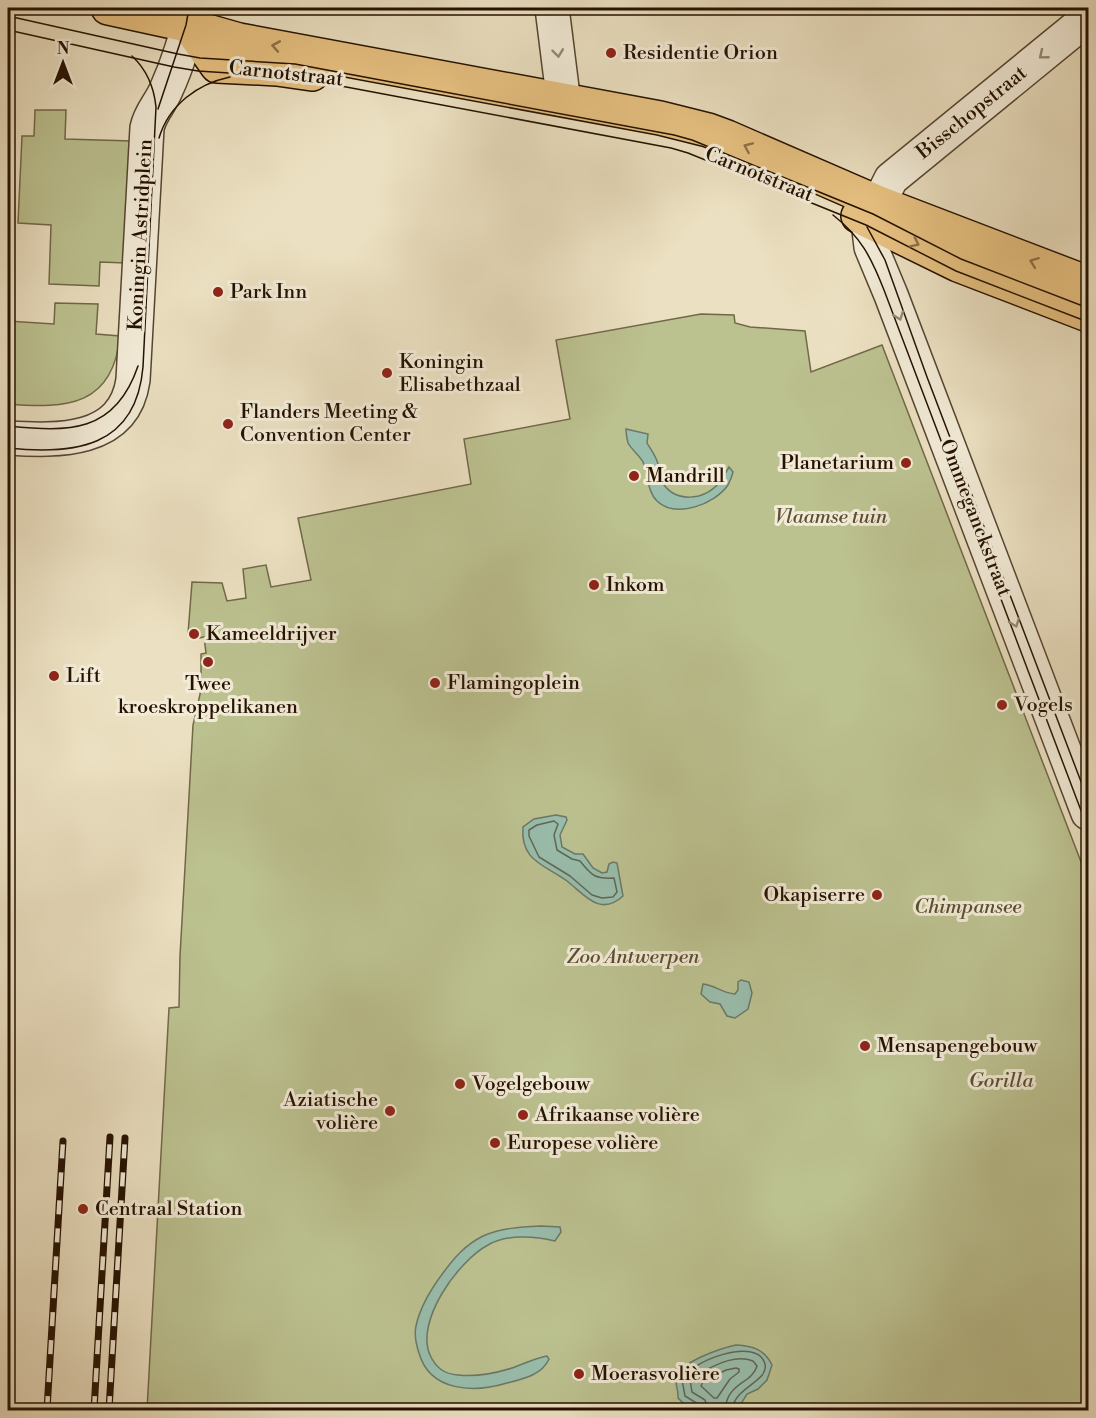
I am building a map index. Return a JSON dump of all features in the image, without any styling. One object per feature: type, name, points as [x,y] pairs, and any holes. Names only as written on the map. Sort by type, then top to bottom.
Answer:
[{"type":"main road","points":[[108,8],[190,16]]},
{"type":"main road","name":"Carnotstraat","points":[[190,16],[217,66],[277,69],[322,75],[672,141],[1089,283]]},
{"type":"main road","name":"Carnotstraat","points":[[190,16],[239,40],[660,118],[708,130],[875,212],[958,265],[1089,315]]},
{"type":"street","points":[[552,8],[562,88],[560,99]]},
{"type":"street","name":"Koningin Astridplein","points":[[8,438],[59,439],[92,432],[106,425],[129,399],[133,380],[147,128],[150,116],[166,90],[190,16]]},
{"type":"street","name":"Bisschopstraat","points":[[875,212],[891,179],[1089,18]]},
{"type":"street","points":[[166,90],[198,71],[217,66]]},
{"type":"street","name":"Ommeganckstraat","points":[[875,212],[869,230],[871,247],[1089,813]]},
{"type":"green space","points":[[35,110],[66,110],[65,139],[132,141],[125,263],[100,262],[99,286],[49,284],[51,225],[18,223],[22,136],[34,136]]},
{"type":"green space","points":[[55,303],[98,304],[96,334],[120,336],[116,359],[108,377],[97,390],[84,398],[68,403],[8,404],[8,321],[54,324]]},
{"type":"green space","name":"Zoo Antwerpen","points":[[701,314],[734,315],[735,323],[750,327],[805,331],[811,372],[882,345],[1088,880],[1088,1410],[147,1410],[169,1008],[179,1007],[193,725],[201,690],[201,654],[206,653],[204,637],[195,639],[188,634],[192,582],[222,583],[227,601],[246,598],[243,569],[266,565],[271,587],[311,580],[298,518],[471,484],[464,439],[570,419],[556,340]]},
{"type":"water","points":[[626,429],[648,434],[647,443],[657,461],[661,480],[674,494],[689,497],[705,493],[719,483],[729,467],[733,472],[728,485],[714,498],[695,507],[674,509],[665,506],[657,501],[651,492],[643,462],[628,443]]},
{"type":"water","points":[[556,815],[566,817],[567,820],[560,835],[562,847],[575,854],[583,854],[593,868],[602,873],[607,872],[609,864],[617,863],[623,896],[615,902],[600,904],[593,902],[530,855],[523,838],[523,827],[534,819]]},
{"type":"water","points":[[741,980],[749,982],[752,993],[748,1009],[735,1018],[727,1016],[720,1004],[710,1002],[701,994],[703,984],[735,994],[738,990],[738,982]]},
{"type":"water","points":[[518,1227],[560,1227],[561,1232],[555,1241],[521,1237],[496,1241],[476,1253],[464,1264],[442,1293],[434,1309],[427,1341],[430,1355],[435,1363],[441,1370],[453,1374],[492,1373],[547,1356],[549,1359],[546,1364],[537,1373],[525,1378],[481,1388],[455,1386],[433,1376],[419,1353],[416,1343],[416,1326],[430,1292],[451,1262],[471,1243],[490,1233]]},
{"type":"water","points":[[736,1345],[757,1349],[772,1365],[767,1380],[758,1389],[747,1394],[737,1410],[698,1410],[678,1398],[676,1379],[684,1367],[702,1357]]},
{"type":"tram line","points":[[158,109],[186,25],[189,8]]},
{"type":"tram line","points":[[8,16],[200,58],[295,64],[674,135],[692,140],[873,214],[961,259],[1088,308]]},
{"type":"tram line","points":[[8,30],[174,67],[198,71],[293,77],[671,148],[866,225],[956,271],[1088,322]]},
{"type":"tram line","points":[[8,448],[56,450],[78,447],[98,440],[115,430],[128,415],[138,394],[143,367],[156,107],[149,79],[132,56]]},
{"type":"tram line","points":[[159,138],[170,116],[186,98],[206,85],[230,77]]},
{"type":"tram line","points":[[833,215],[858,240],[879,278],[1088,829]]},
{"type":"tram line","points":[[867,227],[885,260],[927,377],[1088,800]]},
{"type":"tram line","points":[[8,426],[50,429],[87,424],[103,416],[116,405],[128,388],[138,366]]},
{"type":"railway","points":[[94,1410],[110,1137]]},
{"type":"railway","points":[[109,1410],[125,1138]]},
{"type":"railway","points":[[47,1410],[63,1141]]},
{"type":"place","name":"Residentie Orion","points":[[611,53]]},
{"type":"place","name":"Park Inn","points":[[218,292]]},
{"type":"place","name":"Koningin Elisabethzaal","points":[[387,373]]},
{"type":"place","name":"Flanders Meeting & Convention Center","points":[[228,424]]},
{"type":"place","name":"Planetarium","points":[[906,463]]},
{"type":"place","name":"Mandrill","points":[[634,476]]},
{"type":"place","name":"Inkom","points":[[594,585]]},
{"type":"place","name":"Kameeldrijver","points":[[194,634]]},
{"type":"place","name":"Twee kroeskroppelikanen","points":[[208,662]]},
{"type":"place","name":"Lift","points":[[54,676]]},
{"type":"place","name":"Flamingoplein","points":[[435,683]]},
{"type":"place","name":"Vogels","points":[[1002,705]]},
{"type":"place","name":"Okapiserre","points":[[877,895]]},
{"type":"place","name":"Mensapengebouw","points":[[865,1046]]},
{"type":"place","name":"Vogelgebouw","points":[[460,1084]]},
{"type":"place","name":"Aziatische volière","points":[[390,1111]]},
{"type":"place","name":"Afrikaanse volière","points":[[523,1115]]},
{"type":"place","name":"Europese volière","points":[[495,1143]]},
{"type":"place","name":"Centraal Station","points":[[83,1209]]},
{"type":"place","name":"Moerasvolière","points":[[579,1374]]},
{"type":"park label","name":"Vlaamse tuin","points":[[831,517]]},
{"type":"park label","name":"Chimpansee","points":[[968,907]]},
{"type":"park label","name":"Gorilla","points":[[1001,1081]]}]
